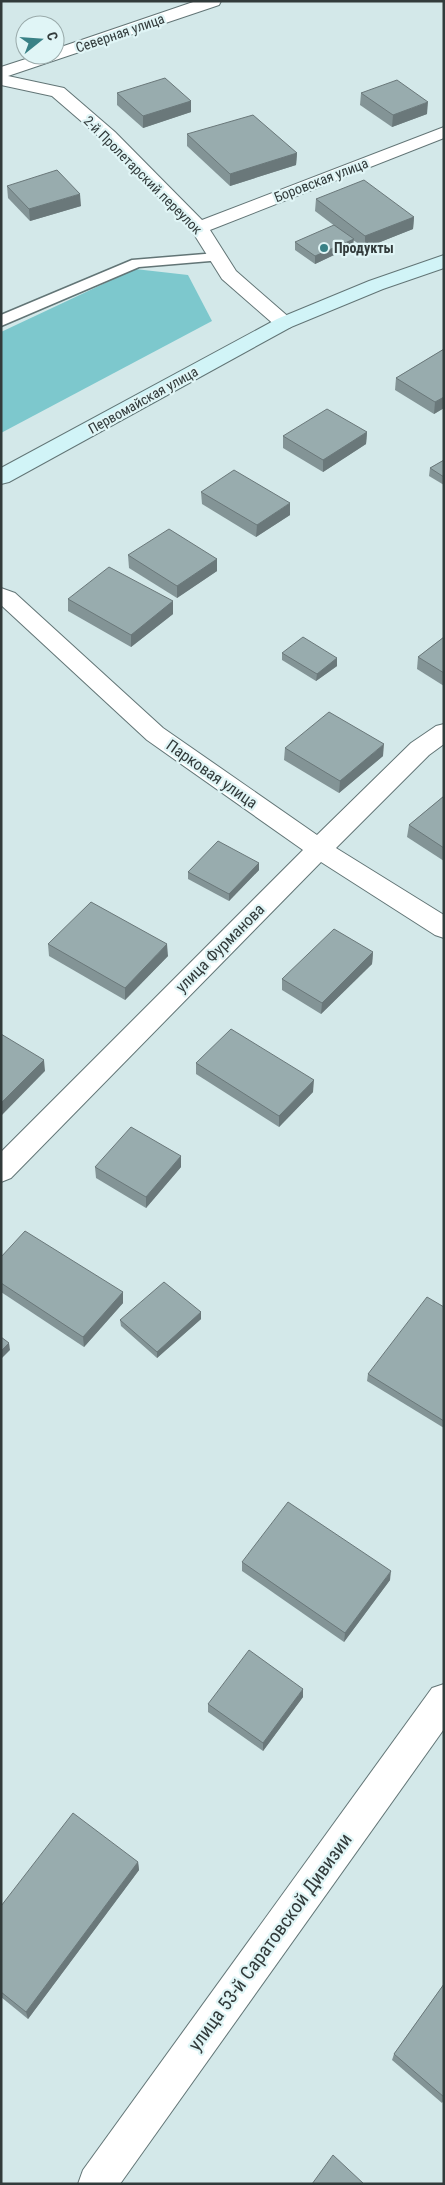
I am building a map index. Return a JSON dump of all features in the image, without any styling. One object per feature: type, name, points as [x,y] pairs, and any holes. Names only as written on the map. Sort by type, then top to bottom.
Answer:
[{"type":"main road","name":"Первомайская улица","points":[[1,477],[284,323],[376,285],[444,261]]},
{"type":"street","name":"Северная улица","points":[[65,52],[213,1]]},
{"type":"street","name":"Северная улица","points":[[1,73],[25,65]]},
{"type":"street","name":"2-й Пролетарский переулок","points":[[1,80],[58,92],[109,136],[198,228],[228,275],[284,323]]},
{"type":"street","name":"Боровская улица","points":[[198,228],[444,132]]},
{"type":"street","name":"Парковая улица","points":[[1,595],[7,598],[155,734],[319,849],[444,928]]},
{"type":"street","name":"улица Фурманова","points":[[1,1170],[420,749],[444,732]]},
{"type":"street","name":"улица 53-й Саратовской Дивизии","points":[[97,2184],[444,1700]]},
{"type":"lane","points":[[1,321],[65,292],[137,263],[217,257]]},
{"type":"shaded area","points":[[135,269],[188,275],[212,321],[1,433],[1,332]]},
{"type":"building","points":[[165,78],[191,101],[143,116],[117,93]]},
{"type":"building","points":[[397,80],[428,102],[393,115],[361,93]]},
{"type":"building","points":[[253,115],[297,153],[230,174],[187,134]]},
{"type":"building","points":[[57,170],[80,194],[29,209],[7,186]]},
{"type":"building","points":[[364,180],[414,217],[365,236],[316,199]]},
{"type":"building","points":[[334,225],[354,239],[315,256],[295,242]]},
{"type":"building","points":[[444,349],[444,397],[435,402],[396,378]]},
{"type":"building","points":[[327,409],[367,432],[323,460],[283,436]]},
{"type":"building","points":[[444,460],[444,477],[430,468]]},
{"type":"building","points":[[234,470],[290,503],[257,525],[201,492]]},
{"type":"building","points":[[169,529],[217,559],[177,586],[128,555]]},
{"type":"building","points":[[109,567],[173,601],[131,635],[68,599]]},
{"type":"building","points":[[303,637],[337,658],[317,674],[282,653]]},
{"type":"building","points":[[444,637],[444,673],[418,657]]},
{"type":"building","points":[[329,712],[384,744],[340,781],[285,748]]},
{"type":"building","points":[[444,796],[444,848],[409,825]]},
{"type":"building","points":[[218,841],[259,863],[229,894],[188,872]]},
{"type":"building","points":[[91,902],[167,944],[125,988],[48,944]]},
{"type":"building","points":[[334,929],[373,952],[322,1003],[282,979]]},
{"type":"building","points":[[231,1029],[314,1080],[279,1116],[196,1063]]},
{"type":"building","points":[[1,1034],[44,1060],[1,1103]]},
{"type":"building","points":[[131,1127],[181,1156],[146,1197],[95,1167]]},
{"type":"building","points":[[25,1231],[123,1292],[83,1337],[1,1283],[1,1257]]},
{"type":"building","points":[[164,1282],[201,1312],[157,1352],[120,1320]]},
{"type":"building","points":[[427,1297],[444,1307],[444,1421],[368,1374]]},
{"type":"building","points":[[1,1337],[9,1343],[1,1351]]},
{"type":"building","points":[[288,1502],[391,1571],[345,1633],[242,1562]]},
{"type":"building","points":[[249,1650],[303,1689],[263,1743],[208,1704]]},
{"type":"building","points":[[73,1813],[138,1862],[26,2012],[1,1992],[1,1906]]},
{"type":"building","points":[[444,1984],[444,2097],[394,2054]]},
{"type":"building","points":[[333,2155],[364,2184],[312,2184]]},
{"type":"place","name":"Продукты","points":[[324,248]]}]
